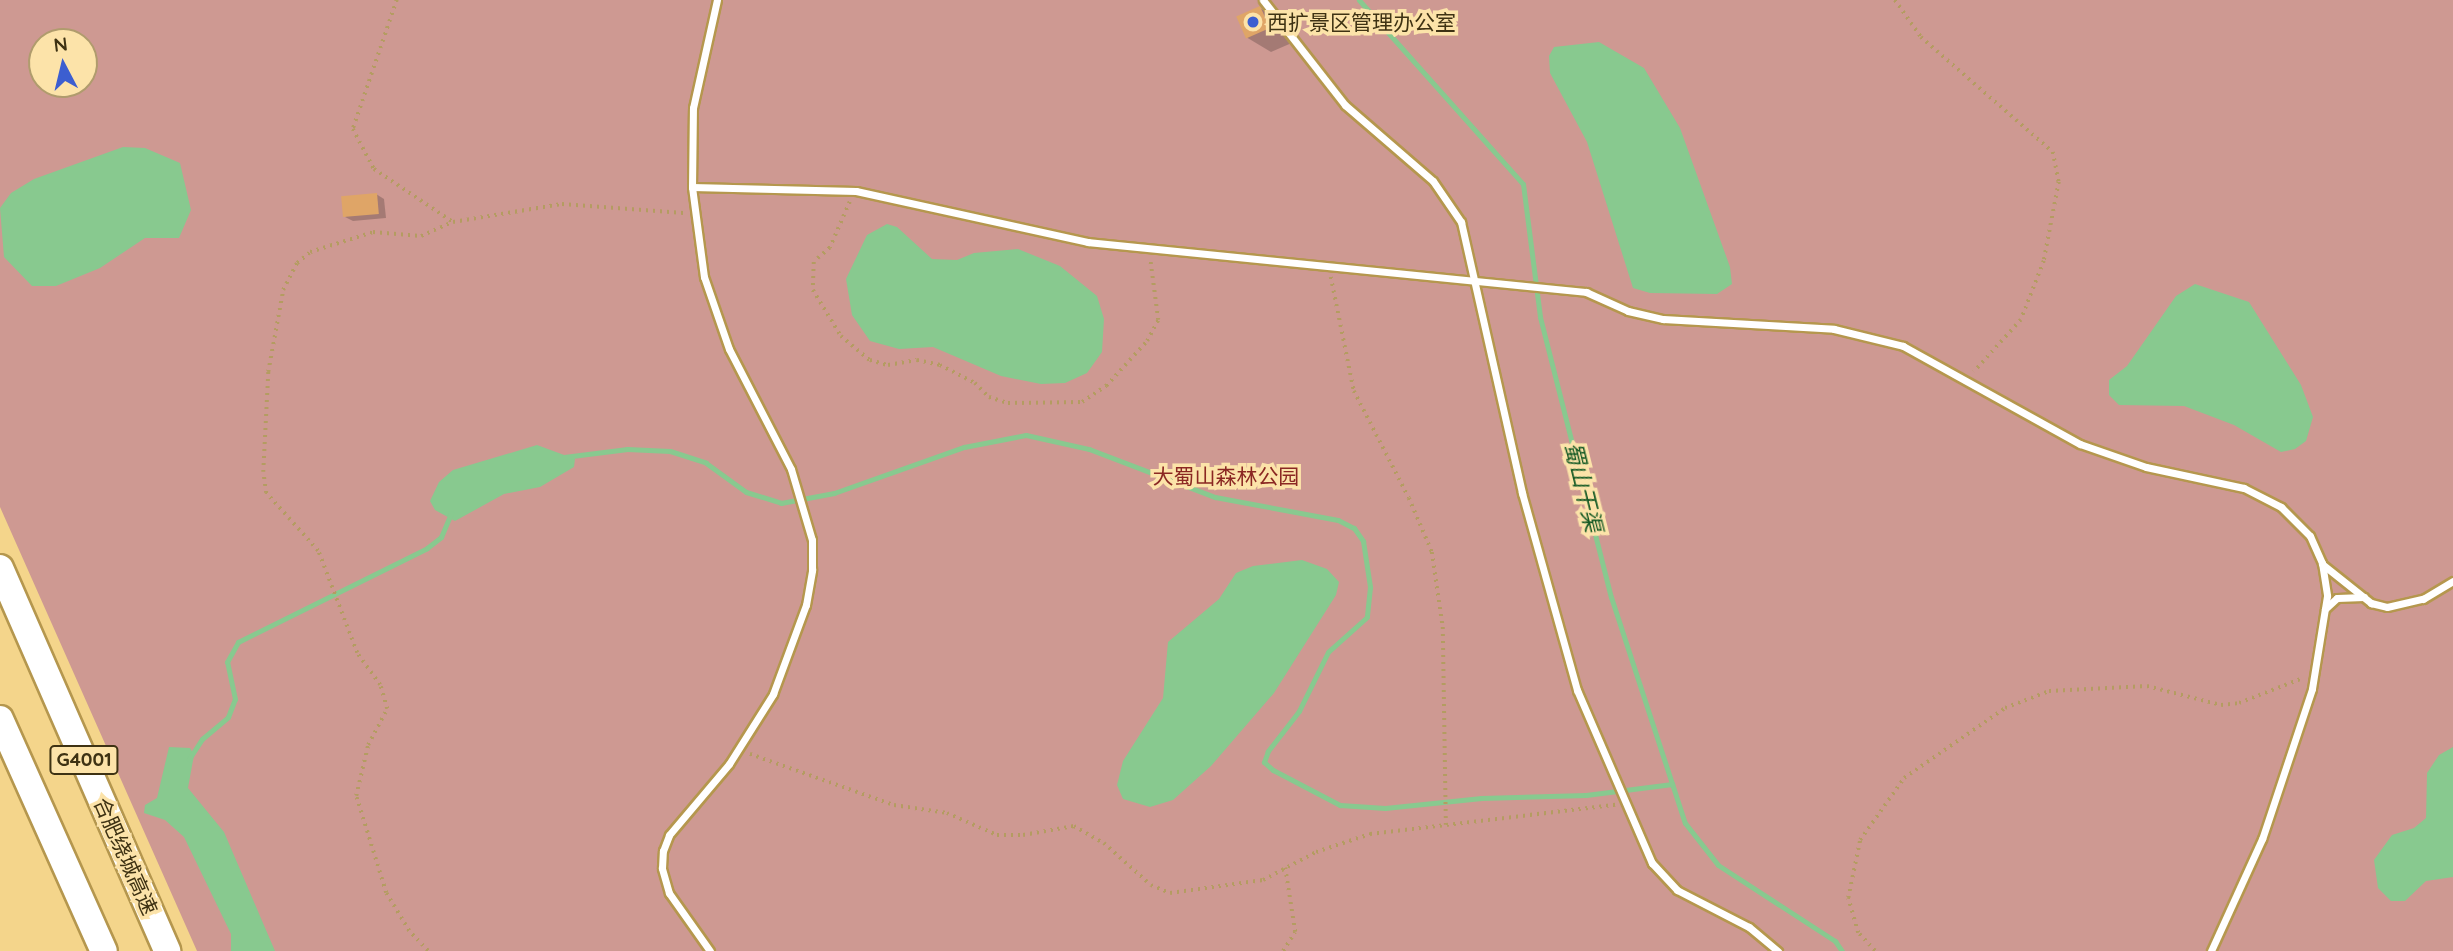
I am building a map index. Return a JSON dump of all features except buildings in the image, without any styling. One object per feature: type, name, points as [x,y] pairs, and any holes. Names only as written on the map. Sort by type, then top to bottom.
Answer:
[{"type":"highway","name":"合肥绕城高速","points":[[0,568],[167,951]]},
{"type":"highway","name":"G4001","points":[[0,719],[104,951]]},
{"type":"lane","points":[[710,951],[669,893],[662,860],[669,835],[738,750],[773,694],[808,597],[812,540],[798,491],[729,349],[704,277],[691,187],[693,108],[717,0]]},
{"type":"lane","points":[[1264,0],[1345,105],[1433,181],[1448,200],[1468,243],[1522,493],[1577,690],[1661,876],[1698,902],[1749,926],[1778,951]]},
{"type":"lane","points":[[691,187],[856,191],[992,224],[1148,249],[1479,284],[1586,292],[1628,311],[1663,319],[1834,330],[1903,346],[1968,379],[2080,444],[2146,467],[2244,488],[2269,500],[2310,536],[2322,563],[2325,609],[2314,673],[2262,839],[2211,951]]},
{"type":"lane","points":[[2322,563],[2378,606],[2399,607],[2423,599],[2453,581]]},
{"type":"lane","points":[[2325,609],[2337,598],[2364,597]]},
{"type":"path","points":[[397,0],[353,129],[374,169],[453,222]]},
{"type":"path","points":[[1895,0],[1920,37],[2053,152],[2059,182],[2044,261],[2021,320],[1968,379]]},
{"type":"path","points":[[856,191],[830,248],[814,262],[813,290],[841,336],[870,360],[888,365],[917,360],[940,365],[989,397],[1008,403],[1082,402],[1106,386],[1147,341],[1158,320],[1148,249]]},
{"type":"path","points":[[428,951],[409,931],[386,893],[356,796],[368,746],[387,709],[380,685],[356,653],[318,551],[266,493],[262,472],[268,372],[283,289],[297,263],[310,252],[373,232],[421,236],[453,222],[562,204],[695,214]]},
{"type":"path","points":[[1329,268],[1353,391],[1409,498],[1432,552],[1443,627],[1446,825]]},
{"type":"path","points":[[1875,951],[1858,933],[1847,898],[1860,840],[1904,778],[2006,708],[2049,691],[2147,686],[2221,705],[2239,703],[2314,673]]},
{"type":"path","points":[[738,750],[894,805],[947,813],[997,835],[1023,835],[1073,826],[1104,843],[1152,885],[1170,894],[1263,880],[1316,852],[1370,834],[1625,801]]},
{"type":"path","points":[[1283,951],[1295,932],[1285,868]]},
{"type":"green space","name":"大蜀山森林公园","points":[[0,0],[2453,0],[2453,951],[197,951],[0,507]]},
{"type":"shaded area","points":[[1599,42],[1644,68],[1680,128],[1730,267],[1732,284],[1717,294],[1650,293],[1633,288],[1587,142],[1550,73],[1549,56],[1554,47]]},
{"type":"shaded area","points":[[123,147],[145,148],[180,163],[191,210],[179,238],[145,238],[100,268],[56,286],[32,286],[4,257],[0,208],[11,193],[34,179]]},
{"type":"shaded area","points":[[887,224],[897,227],[932,259],[957,260],[974,253],[1018,249],[1060,266],[1097,296],[1104,319],[1102,352],[1087,373],[1065,383],[1041,384],[1001,376],[933,347],[899,349],[870,341],[852,315],[846,279],[867,235]]},
{"type":"shaded area","points":[[2195,284],[2249,302],[2301,385],[2313,417],[2306,441],[2295,449],[2281,452],[2234,425],[2184,406],[2119,405],[2109,395],[2109,380],[2127,366],[2176,296]]},
{"type":"shaded area","points":[[537,445],[575,459],[574,467],[540,487],[504,494],[455,521],[435,510],[430,501],[439,482],[453,470]]},
{"type":"shaded area","points":[[1302,560],[1327,569],[1339,582],[1336,595],[1274,693],[1211,766],[1173,800],[1150,807],[1123,799],[1117,785],[1123,761],[1163,698],[1168,642],[1219,599],[1236,573],[1253,566]]},
{"type":"shaded area","points":[[169,747],[190,748],[194,755],[188,788],[224,832],[275,951],[231,951],[231,934],[184,837],[165,820],[144,813],[145,805],[157,798]]},
{"type":"shaded area","points":[[2453,747],[2453,877],[2426,881],[2405,901],[2391,901],[2378,888],[2374,860],[2392,835],[2414,828],[2426,818],[2427,773],[2439,755]]},
{"type":"waterway","name":"蜀山干渠","points":[[1359,0],[1523,184],[1540,317],[1611,597],[1685,823],[1718,865],[1835,941],[1842,951]]},
{"type":"waterway","points":[[564,457],[627,449],[670,451],[706,463],[746,492],[781,503],[834,493],[964,447],[1026,435],[1089,449],[1215,497],[1338,520],[1354,528],[1363,541],[1370,587],[1367,617],[1328,652],[1299,711],[1268,751],[1264,762],[1273,770],[1340,805],[1385,808],[1481,798],[1586,795],[1672,784]]},
{"type":"waterway","points":[[189,759],[202,739],[228,717],[235,699],[227,662],[238,642],[427,548],[441,537],[451,513]]},
{"type":"place","name":"西扩景区管理办公室","points":[[1253,22]]}]
